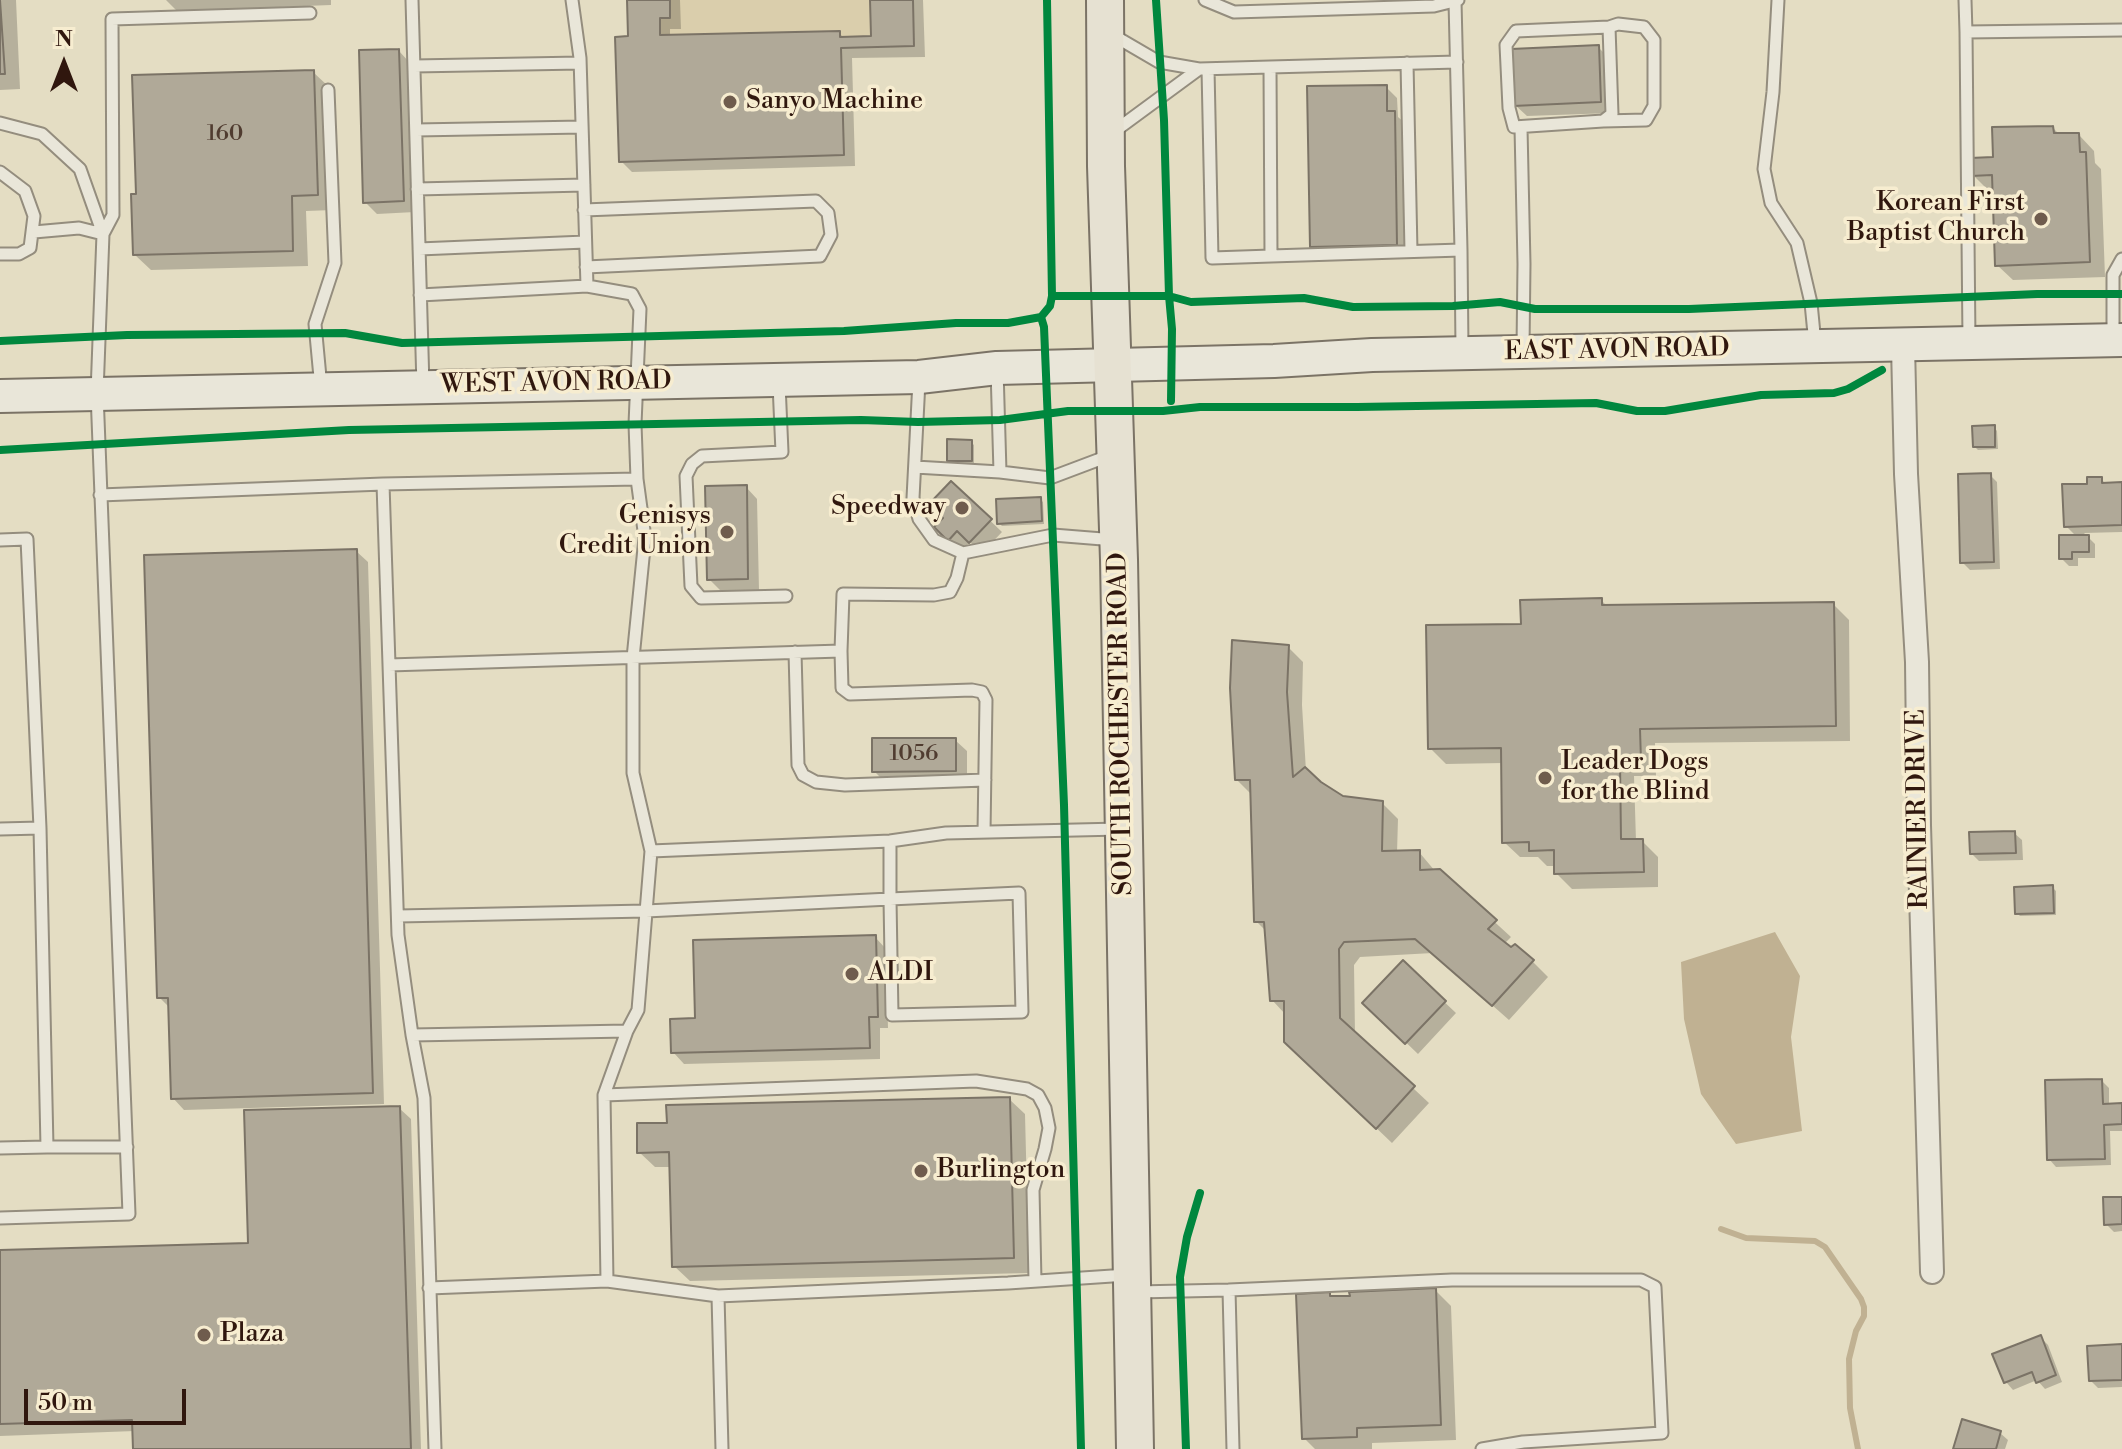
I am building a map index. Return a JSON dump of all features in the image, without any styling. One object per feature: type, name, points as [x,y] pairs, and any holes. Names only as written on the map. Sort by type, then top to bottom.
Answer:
[{"type":"main road","name":"SOUTH ROCHESTER ROAD","points":[[1104,14],[1118,540],[1135,1449]]},
{"type":"main road","name":"EAST AVON ROAD","points":[[1112,366],[1462,354],[2118,340]]},
{"type":"main road","name":"WEST AVON ROAD","points":[[0,396],[919,377],[997,368],[1112,366]]},
{"type":"street","name":"RAINIER DRIVE","points":[[1903,346],[1906,474],[1917,662],[1932,1272]]},
{"type":"lane","points":[[412,0],[423,386]]},
{"type":"lane","points":[[572,0],[580,63],[587,286]]},
{"type":"lane","points":[[1205,0],[1220,3],[1234,12],[1281,6],[1434,6],[1457,0],[1462,354]]},
{"type":"lane","points":[[1778,0],[1773,92],[1764,169],[1771,203],[1797,243],[1811,303],[1816,347]]},
{"type":"lane","points":[[1965,0],[1969,345]]},
{"type":"lane","points":[[103,234],[113,215],[112,19],[310,13]]},
{"type":"lane","points":[[1104,14],[1159,62],[1204,69],[1457,62]]},
{"type":"lane","points":[[1618,24],[1644,27],[1654,40],[1654,106],[1646,120],[1603,121],[1514,127],[1509,108],[1506,45],[1516,31],[1618,24]]},
{"type":"lane","points":[[1603,121],[1612,114],[1609,27]]},
{"type":"lane","points":[[1966,32],[2122,30]]},
{"type":"lane","points":[[414,66],[580,63]]},
{"type":"lane","points":[[1407,63],[1411,251]]},
{"type":"lane","points":[[1270,67],[1271,256]]},
{"type":"lane","points":[[1204,69],[1212,258],[1461,250]]},
{"type":"lane","points":[[1105,138],[1204,69]]},
{"type":"lane","points":[[321,389],[315,324],[335,263],[328,90]]},
{"type":"lane","points":[[0,123],[42,134],[80,169],[103,234],[97,393],[129,1214],[0,1218]]},
{"type":"lane","points":[[416,130],[582,127]]},
{"type":"lane","points":[[1521,128],[1523,353]]},
{"type":"lane","points":[[0,172],[25,191],[34,216],[30,248],[19,254],[0,254]]},
{"type":"lane","points":[[417,189],[584,185]]},
{"type":"lane","points":[[584,210],[816,201],[828,213],[831,235],[820,256],[586,267]]},
{"type":"lane","points":[[34,232],[79,228],[103,234]]},
{"type":"lane","points":[[419,249],[585,242]]},
{"type":"lane","points":[[2118,340],[2113,275],[2122,259]]},
{"type":"lane","points":[[420,295],[587,286],[632,294],[640,309],[635,424],[637,479],[645,538],[633,658],[633,773],[651,851],[638,1010],[627,1031],[604,1095],[607,1281]]},
{"type":"lane","points":[[997,368],[1000,472]]},
{"type":"lane","points":[[919,377],[913,498],[919,519],[934,540],[963,553],[1053,535],[1118,540]]},
{"type":"lane","points":[[779,379],[782,452],[702,456],[692,464],[686,476],[691,586],[701,598],[786,596]]},
{"type":"lane","points":[[915,467],[1050,478],[1115,454]]},
{"type":"lane","points":[[100,495],[383,484],[637,479]]},
{"type":"lane","points":[[383,484],[398,916],[412,1035],[424,1098],[435,1449]]},
{"type":"lane","points":[[0,540],[27,539],[40,828],[47,1147]]},
{"type":"lane","points":[[963,553],[950,592],[934,595],[843,594],[842,688],[850,694],[982,692],[986,700],[984,832]]},
{"type":"lane","points":[[389,665],[841,651]]},
{"type":"lane","points":[[795,652],[798,765],[803,775],[816,782],[845,785],[985,780]]},
{"type":"lane","points":[[0,829],[40,828]]},
{"type":"lane","points":[[651,851],[890,841],[946,833],[1124,829]]},
{"type":"lane","points":[[398,916],[646,911],[890,899],[1019,893],[1022,1012],[892,1015],[890,899],[890,841]]},
{"type":"lane","points":[[412,1035],[627,1031]]},
{"type":"lane","points":[[604,1095],[976,1081],[1027,1089],[1038,1095],[1045,1108],[1049,1128],[1033,1190],[1035,1281]]},
{"type":"lane","points":[[0,1148],[127,1147]]},
{"type":"lane","points":[[429,1288],[607,1281],[718,1296],[1035,1281],[1229,1290],[1452,1280],[1641,1280],[1655,1287],[1662,1433],[1523,1442],[1482,1449]]},
{"type":"lane","points":[[1229,1290],[1233,1449]]},
{"type":"lane","points":[[718,1296],[722,1449]]},
{"type":"shaded area","points":[[670,0],[870,0],[871,36],[840,37],[839,31],[660,35],[660,18],[670,18]]},
{"type":"shaded area","points":[[1775,932],[1800,976],[1791,1037],[1802,1131],[1736,1144],[1701,1094],[1684,1019],[1681,962]]},
{"type":"building","points":[[0,0],[5,74],[0,74]]},
{"type":"building","name":"Sanyo Machine","points":[[627,0],[670,0],[670,18],[660,18],[660,35],[840,31],[840,37],[871,36],[870,0],[913,0],[914,46],[841,48],[844,155],[619,162],[615,37],[628,36]]},
{"type":"building","points":[[1599,45],[1601,102],[1513,106],[1511,49]]},
{"type":"building","points":[[399,49],[404,201],[363,203],[359,50]]},
{"type":"building","points":[[314,70],[318,195],[292,196],[293,251],[133,255],[131,194],[136,194],[132,75]]},
{"type":"building","points":[[1387,85],[1387,111],[1395,111],[1397,245],[1310,247],[1307,86]]},
{"type":"building","name":"Korean First Baptist Church","points":[[2053,126],[2054,133],[2079,133],[2080,152],[2086,152],[2090,262],[1995,266],[1992,175],[1971,176],[1970,158],[1993,157],[1992,127]]},
{"type":"building","points":[[1995,425],[1995,447],[1973,447],[1972,426]]},
{"type":"building","points":[[947,439],[972,440],[972,461],[947,461]]},
{"type":"building","points":[[1991,473],[1994,562],[1960,563],[1958,474]]},
{"type":"building","points":[[2087,477],[2102,477],[2102,483],[2122,482],[2122,525],[2064,527],[2062,484],[2087,484]]},
{"type":"building","points":[[951,481],[992,519],[969,543],[957,531],[948,541],[934,527],[943,518],[929,504]]},
{"type":"building","name":"Genisys Credit Union","points":[[747,485],[748,579],[707,580],[705,486]]},
{"type":"building","points":[[1041,497],[1042,521],[997,524],[996,499]]},
{"type":"building","points":[[2059,535],[2089,535],[2089,552],[2072,552],[2072,559],[2059,559]]},
{"type":"building","points":[[357,549],[373,1093],[171,1099],[168,998],[157,998],[144,555]]},
{"type":"building","points":[[1602,598],[1602,605],[1834,602],[1836,726],[1640,729],[1641,761],[1620,761],[1621,839],[1643,839],[1644,872],[1554,874],[1554,850],[1529,851],[1529,842],[1502,843],[1501,748],[1428,749],[1426,625],[1521,624],[1520,600]]},
{"type":"building","points":[[1232,640],[1289,645],[1287,692],[1293,777],[1305,767],[1343,796],[1383,801],[1382,851],[1420,850],[1420,870],[1440,869],[1497,920],[1488,929],[1511,947],[1515,944],[1534,960],[1492,1006],[1415,939],[1344,942],[1339,949],[1340,1018],[1415,1086],[1376,1129],[1284,1042],[1284,1001],[1270,1001],[1264,922],[1254,922],[1250,780],[1235,780],[1230,688]]},
{"type":"building","points":[[872,738],[956,738],[956,771],[872,772]]},
{"type":"building","points":[[2015,831],[2016,853],[1970,854],[1969,832]]},
{"type":"building","points":[[2053,885],[2054,913],[2015,914],[2014,887]]},
{"type":"building","points":[[876,935],[878,1017],[869,1017],[870,1048],[671,1053],[670,1019],[695,1018],[693,940]]},
{"type":"building","points":[[1403,960],[1446,1001],[1405,1044],[1362,1003]]},
{"type":"building","points":[[2102,1079],[2103,1104],[2122,1103],[2122,1124],[2104,1125],[2105,1159],[2047,1160],[2045,1080]]},
{"type":"building","points":[[1010,1097],[1014,1258],[672,1267],[669,1152],[637,1153],[637,1123],[667,1123],[666,1105]]},
{"type":"building","name":"Plaza","points":[[400,1106],[411,1449],[133,1449],[132,1420],[0,1424],[0,1250],[248,1243],[244,1110]]},
{"type":"building","points":[[2103,1197],[2122,1197],[2122,1224],[2104,1225]]},
{"type":"building","points":[[1436,1288],[1441,1425],[1357,1428],[1357,1437],[1302,1439],[1296,1294],[1330,1292],[1330,1296],[1350,1296],[1349,1292]]},
{"type":"building","points":[[2041,1335],[2056,1375],[2036,1383],[2032,1372],[2004,1383],[1992,1354]]},
{"type":"building","points":[[2122,1344],[2122,1380],[2089,1381],[2087,1346]]},
{"type":"building","points":[[1962,1419],[2001,1431],[1996,1449],[1953,1449]]},
{"type":"waterway","points":[[1721,1229],[1746,1238],[1815,1241],[1825,1247],[1861,1299],[1864,1316],[1856,1331],[1849,1359],[1850,1408],[1858,1449]]},
{"type":"cycle path","points":[[1047,0],[1052,296],[1050,306],[1041,317],[1044,327],[1064,805],[1081,1449]]},
{"type":"cycle path","points":[[1156,0],[1164,120],[1169,296],[1191,302],[1304,298],[1353,307],[1500,302],[1535,309],[1689,309],[2037,294],[2122,294]]},
{"type":"cycle path","points":[[1052,296],[1169,296],[1171,401]]},
{"type":"cycle path","points":[[0,341],[127,335],[345,333],[402,343],[844,331],[956,323],[1008,323],[1041,317]]},
{"type":"cycle path","points":[[0,450],[349,430],[1000,420],[1068,411],[1163,411],[1200,407],[1596,403],[1637,411],[1665,411],[1761,395],[1834,393],[1848,389],[1882,370]]},
{"type":"cycle path","points":[[1186,1449],[1180,1277],[1187,1237],[1200,1193]]},
{"type":"place","name":"Sanyo Machine","points":[[730,102]]},
{"type":"place","name":"Korean First Baptist Church","points":[[2041,219]]},
{"type":"place","name":"Speedway","points":[[962,508]]},
{"type":"place","name":"Genisys Credit Union","points":[[727,532]]},
{"type":"place","name":"Leader Dogs for the Blind","points":[[1545,778]]},
{"type":"place","name":"ALDI","points":[[852,974]]},
{"type":"place","name":"Burlington","points":[[921,1171]]},
{"type":"place","name":"Plaza","points":[[204,1335]]}]
